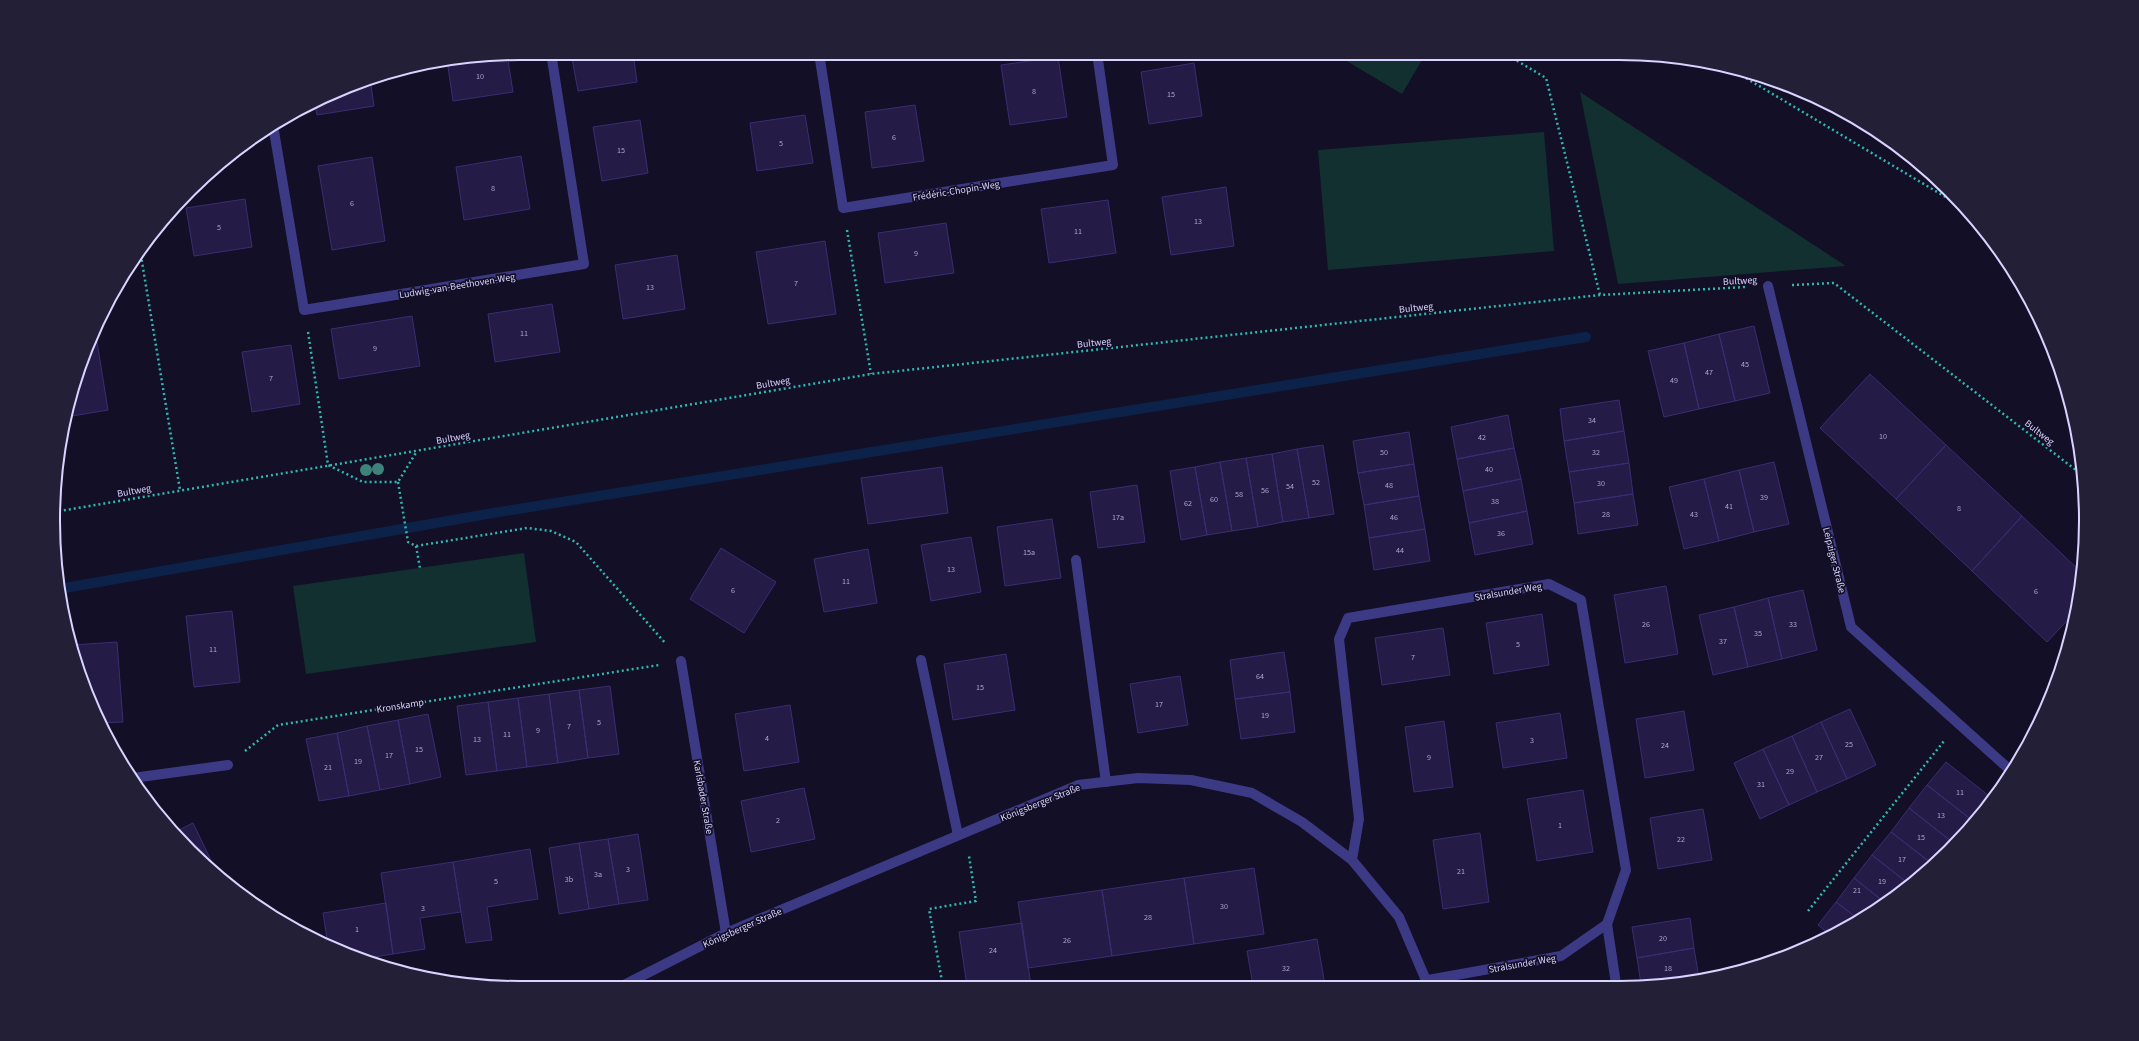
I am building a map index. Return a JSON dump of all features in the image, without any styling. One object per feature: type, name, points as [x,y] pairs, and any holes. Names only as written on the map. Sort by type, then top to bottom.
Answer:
[{"type":"street","name":"Ludwig-van-Beethoven-Weg","points":[[304,310],[584,264],[551,60]]},
{"type":"street","points":[[820,60],[843,208]]},
{"type":"street","name":"Frédéric-Chopin-Weg","points":[[843,208],[1113,165],[1097,60]]},
{"type":"street","points":[[274,132],[304,310]]},
{"type":"street","name":"Leipziger Straße","points":[[1768,286],[1852,626],[2007,767]]},
{"type":"street","points":[[1076,560],[1106,782]]},
{"type":"street","name":"Stralsunder Weg","points":[[1352,860],[1359,819],[1339,639],[1348,618],[1549,584],[1581,600],[1626,870],[1607,924],[1616,981]]},
{"type":"street","points":[[921,660],[962,834]]},
{"type":"street","name":"Karlsbader Straße","points":[[681,661],[726,933]]},
{"type":"street","points":[[139,777],[228,765]]},
{"type":"street","name":"Königsberger Straße","points":[[632,981],[726,933],[1078,784],[1138,778],[1191,780],[1252,793],[1302,822],[1352,860],[1399,917],[1428,981]]},
{"type":"street","name":"Stralsunder Weg","points":[[1433,981],[1561,956],[1607,924]]},
{"type":"path","points":[[1516,60],[1546,78],[1600,296]]},
{"type":"path","points":[[1746,78],[1946,198]]},
{"type":"path","points":[[843,208],[871,374]]},
{"type":"path","points":[[142,260],[180,490]]},
{"type":"path","name":"Bultweg","points":[[60,511],[871,374],[1600,296],[1834,283],[2076,470]]},
{"type":"path","points":[[304,310],[328,465],[363,482],[398,482]]},
{"type":"path","points":[[417,451],[398,482],[408,542],[416,546],[526,528],[551,531],[576,542],[681,661]]},
{"type":"path","points":[[416,546],[420,568]]},
{"type":"path","name":"Kronskamp","points":[[228,765],[278,725],[681,661]]},
{"type":"path","points":[[1808,911],[1958,723]]},
{"type":"path","points":[[942,981],[929,909],[976,901],[962,834]]},
{"type":"green space","points":[[1345,60],[1422,60],[1402,94]]},
{"type":"green space","points":[[1580,92],[1846,266],[1618,284]]},
{"type":"green space","points":[[1544,132],[1554,251],[1328,270],[1318,150]]},
{"type":"green space","points":[[524,553],[536,642],[306,674],[293,586]]},
{"type":"building","points":[[508,60],[513,92],[453,101],[448,66]]},
{"type":"building","points":[[572,60],[634,60],[637,82],[578,91]]},
{"type":"building","points":[[1037,60],[1058,60],[1067,117],[1010,125],[1001,65]]},
{"type":"building","points":[[1194,63],[1202,116],[1149,124],[1141,72]]},
{"type":"building","points":[[371,84],[374,106],[317,115],[316,108]]},
{"type":"building","points":[[915,105],[924,161],[872,168],[865,112]]},
{"type":"building","points":[[805,115],[813,163],[757,171],[750,123]]},
{"type":"building","points":[[640,120],[648,173],[602,181],[593,127]]},
{"type":"building","points":[[521,156],[530,209],[464,220],[456,167]]},
{"type":"building","points":[[372,157],[385,241],[332,250],[318,166]]},
{"type":"building","points":[[1226,187],[1234,246],[1171,255],[1162,197]]},
{"type":"building","points":[[245,199],[252,247],[194,256],[186,208]]},
{"type":"building","points":[[1108,200],[1116,253],[1049,263],[1041,209]]},
{"type":"building","points":[[946,223],[954,273],[885,283],[878,233]]},
{"type":"building","points":[[825,241],[836,314],[768,324],[756,252]]},
{"type":"building","points":[[677,255],[685,309],[623,319],[615,265]]},
{"type":"building","points":[[552,304],[560,352],[495,362],[488,314]]},
{"type":"building","points":[[412,316],[420,366],[339,379],[331,329]]},
{"type":"building","points":[[1754,326],[1770,393],[1735,401],[1719,334]]},
{"type":"building","points":[[1719,334],[1735,401],[1699,409],[1684,343]]},
{"type":"building","points":[[96,342],[108,410],[73,416],[84,372]]},
{"type":"building","points":[[1684,343],[1699,409],[1664,417],[1648,351]]},
{"type":"building","points":[[291,345],[300,404],[252,412],[242,352]]},
{"type":"building","points":[[1870,374],[1946,445],[1896,499],[1820,428]]},
{"type":"building","points":[[1619,400],[1624,431],[1564,441],[1560,409]]},
{"type":"building","points":[[1508,415],[1514,448],[1457,459],[1451,427]]},
{"type":"building","points":[[1624,431],[1629,463],[1569,472],[1564,441]]},
{"type":"building","points":[[1409,432],[1414,464],[1358,473],[1353,441]]},
{"type":"building","points":[[1323,445],[1334,514],[1309,518],[1297,449]]},
{"type":"building","points":[[1946,445],[2022,516],[1972,571],[1896,499]]},
{"type":"building","points":[[1514,448],[1521,479],[1463,491],[1457,459]]},
{"type":"building","points":[[1297,449],[1309,518],[1283,522],[1272,454]]},
{"type":"building","points":[[1272,454],[1283,522],[1258,527],[1246,458]]},
{"type":"building","points":[[1246,458],[1258,527],[1232,531],[1220,462]]},
{"type":"building","points":[[1220,462],[1232,531],[1207,535],[1195,467]]},
{"type":"building","points":[[1774,462],[1789,524],[1754,532],[1739,470]]},
{"type":"building","points":[[1629,463],[1633,494],[1574,503],[1569,472]]},
{"type":"building","points":[[1414,464],[1419,496],[1364,505],[1358,473]]},
{"type":"building","points":[[942,467],[948,513],[868,524],[861,478]]},
{"type":"building","points":[[1195,467],[1207,535],[1181,540],[1170,471]]},
{"type":"building","points":[[1739,470],[1754,532],[1719,541],[1704,479]]},
{"type":"building","points":[[1521,479],[1527,511],[1469,523],[1463,491]]},
{"type":"building","points":[[1704,479],[1719,541],[1684,549],[1669,487]]},
{"type":"building","points":[[1137,485],[1145,542],[1098,548],[1090,492]]},
{"type":"building","points":[[1633,494],[1638,525],[1578,534],[1574,503]]},
{"type":"building","points":[[1419,496],[1425,529],[1369,538],[1364,505]]},
{"type":"building","points":[[1527,511],[1533,544],[1475,555],[1469,523]]},
{"type":"building","points":[[2022,516],[2076,568],[2068,620],[2047,642],[1972,571]]},
{"type":"building","points":[[1052,519],[1061,578],[1005,586],[997,527]]},
{"type":"building","points":[[1425,529],[1430,561],[1374,570],[1369,538]]},
{"type":"building","points":[[971,537],[981,592],[931,601],[921,545]]},
{"type":"building","points":[[721,548],[776,582],[744,633],[690,599]]},
{"type":"building","points":[[868,549],[877,603],[824,612],[814,559]]},
{"type":"building","points":[[1666,586],[1678,654],[1625,663],[1614,595]]},
{"type":"building","points":[[1803,590],[1817,650],[1782,659],[1768,598]]},
{"type":"building","points":[[1768,598],[1782,659],[1748,667],[1734,607]]},
{"type":"building","points":[[1734,607],[1748,667],[1713,675],[1699,615]]},
{"type":"building","points":[[232,611],[240,682],[194,687],[186,616]]},
{"type":"building","points":[[1542,614],[1549,665],[1494,674],[1486,623]]},
{"type":"building","points":[[1443,628],[1450,675],[1382,685],[1375,638]]},
{"type":"building","points":[[117,642],[123,722],[106,723],[84,669],[77,645]]},
{"type":"building","points":[[1284,652],[1290,692],[1235,699],[1230,660]]},
{"type":"building","points":[[1006,654],[1015,710],[953,720],[944,664]]},
{"type":"building","points":[[1180,676],[1188,725],[1138,733],[1130,684]]},
{"type":"building","points":[[610,686],[619,754],[588,758],[579,690]]},
{"type":"building","points":[[579,690],[588,758],[558,763],[549,694]]},
{"type":"building","points":[[1290,692],[1295,732],[1241,739],[1235,699]]},
{"type":"building","points":[[549,694],[558,763],[527,767],[518,698]]},
{"type":"building","points":[[518,698],[527,767],[497,771],[488,702]]},
{"type":"building","points":[[488,702],[497,771],[466,775],[457,706]]},
{"type":"building","points":[[790,705],[799,762],[744,771],[735,714]]},
{"type":"building","points":[[1850,709],[1876,765],[1847,779],[1821,722]]},
{"type":"building","points":[[1684,711],[1694,770],[1645,778],[1636,719]]},
{"type":"building","points":[[1560,713],[1567,758],[1503,768],[1496,723]]},
{"type":"building","points":[[428,714],[441,777],[410,784],[398,720]]},
{"type":"building","points":[[398,720],[410,784],[380,790],[367,726]]},
{"type":"building","points":[[1444,721],[1453,787],[1414,792],[1405,727]]},
{"type":"building","points":[[1821,722],[1847,779],[1817,792],[1792,736]]},
{"type":"building","points":[[367,726],[380,790],[349,796],[337,733]]},
{"type":"building","points":[[337,733],[349,796],[319,801],[306,739]]},
{"type":"building","points":[[1792,736],[1817,792],[1789,805],[1763,749]]},
{"type":"building","points":[[1763,749],[1789,805],[1760,819],[1734,763]]},
{"type":"building","points":[[1946,762],[1988,795],[1970,818],[1927,785]]},
{"type":"building","points":[[1927,785],[1970,818],[1950,840],[1909,808]]},
{"type":"building","points":[[804,788],[815,839],[751,852],[741,801]]},
{"type":"building","points":[[1583,790],[1593,852],[1537,861],[1527,799]]},
{"type":"building","points":[[1909,808],[1950,840],[1928,861],[1891,832]]},
{"type":"building","points":[[1703,809],[1712,860],[1658,869],[1650,818]]},
{"type":"building","points":[[193,823],[212,862],[195,846],[179,830]]},
{"type":"building","points":[[1891,832],[1928,861],[1905,881],[1872,855]]},
{"type":"building","points":[[1480,833],[1489,902],[1443,909],[1433,840]]},
{"type":"building","points":[[638,834],[648,900],[619,904],[608,839]]},
{"type":"building","points":[[608,839],[619,904],[589,909],[579,843]]},
{"type":"building","points":[[579,843],[589,909],[559,914],[549,848]]},
{"type":"building","points":[[530,849],[538,899],[487,907],[492,940],[466,943],[453,862]]},
{"type":"building","points":[[1872,855],[1905,881],[1880,899],[1854,878]]},
{"type":"building","points":[[453,862],[461,912],[420,918],[425,949],[393,954],[381,873]]},
{"type":"building","points":[[1254,868],[1264,934],[1194,944],[1184,878]]},
{"type":"building","points":[[1184,878],[1194,944],[1112,956],[1102,890]]},
{"type":"building","points":[[1854,878],[1880,899],[1854,916],[1836,902]]},
{"type":"building","points":[[1102,890],[1112,956],[1028,968],[1018,902]]},
{"type":"building","points":[[1836,902],[1854,916],[1826,932],[1818,925]]},
{"type":"building","points":[[386,903],[393,954],[373,957],[327,938],[323,913]]},
{"type":"building","points":[[1690,918],[1694,948],[1637,958],[1632,927]]},
{"type":"building","points":[[1022,923],[1030,981],[966,981],[959,932]]},
{"type":"building","points":[[1317,939],[1324,981],[1252,981],[1247,951]]},
{"type":"building","points":[[1694,948],[1698,974],[1640,980],[1637,958]]},
{"type":"waterway","points":[[65,588],[493,513],[1586,337]]}]
